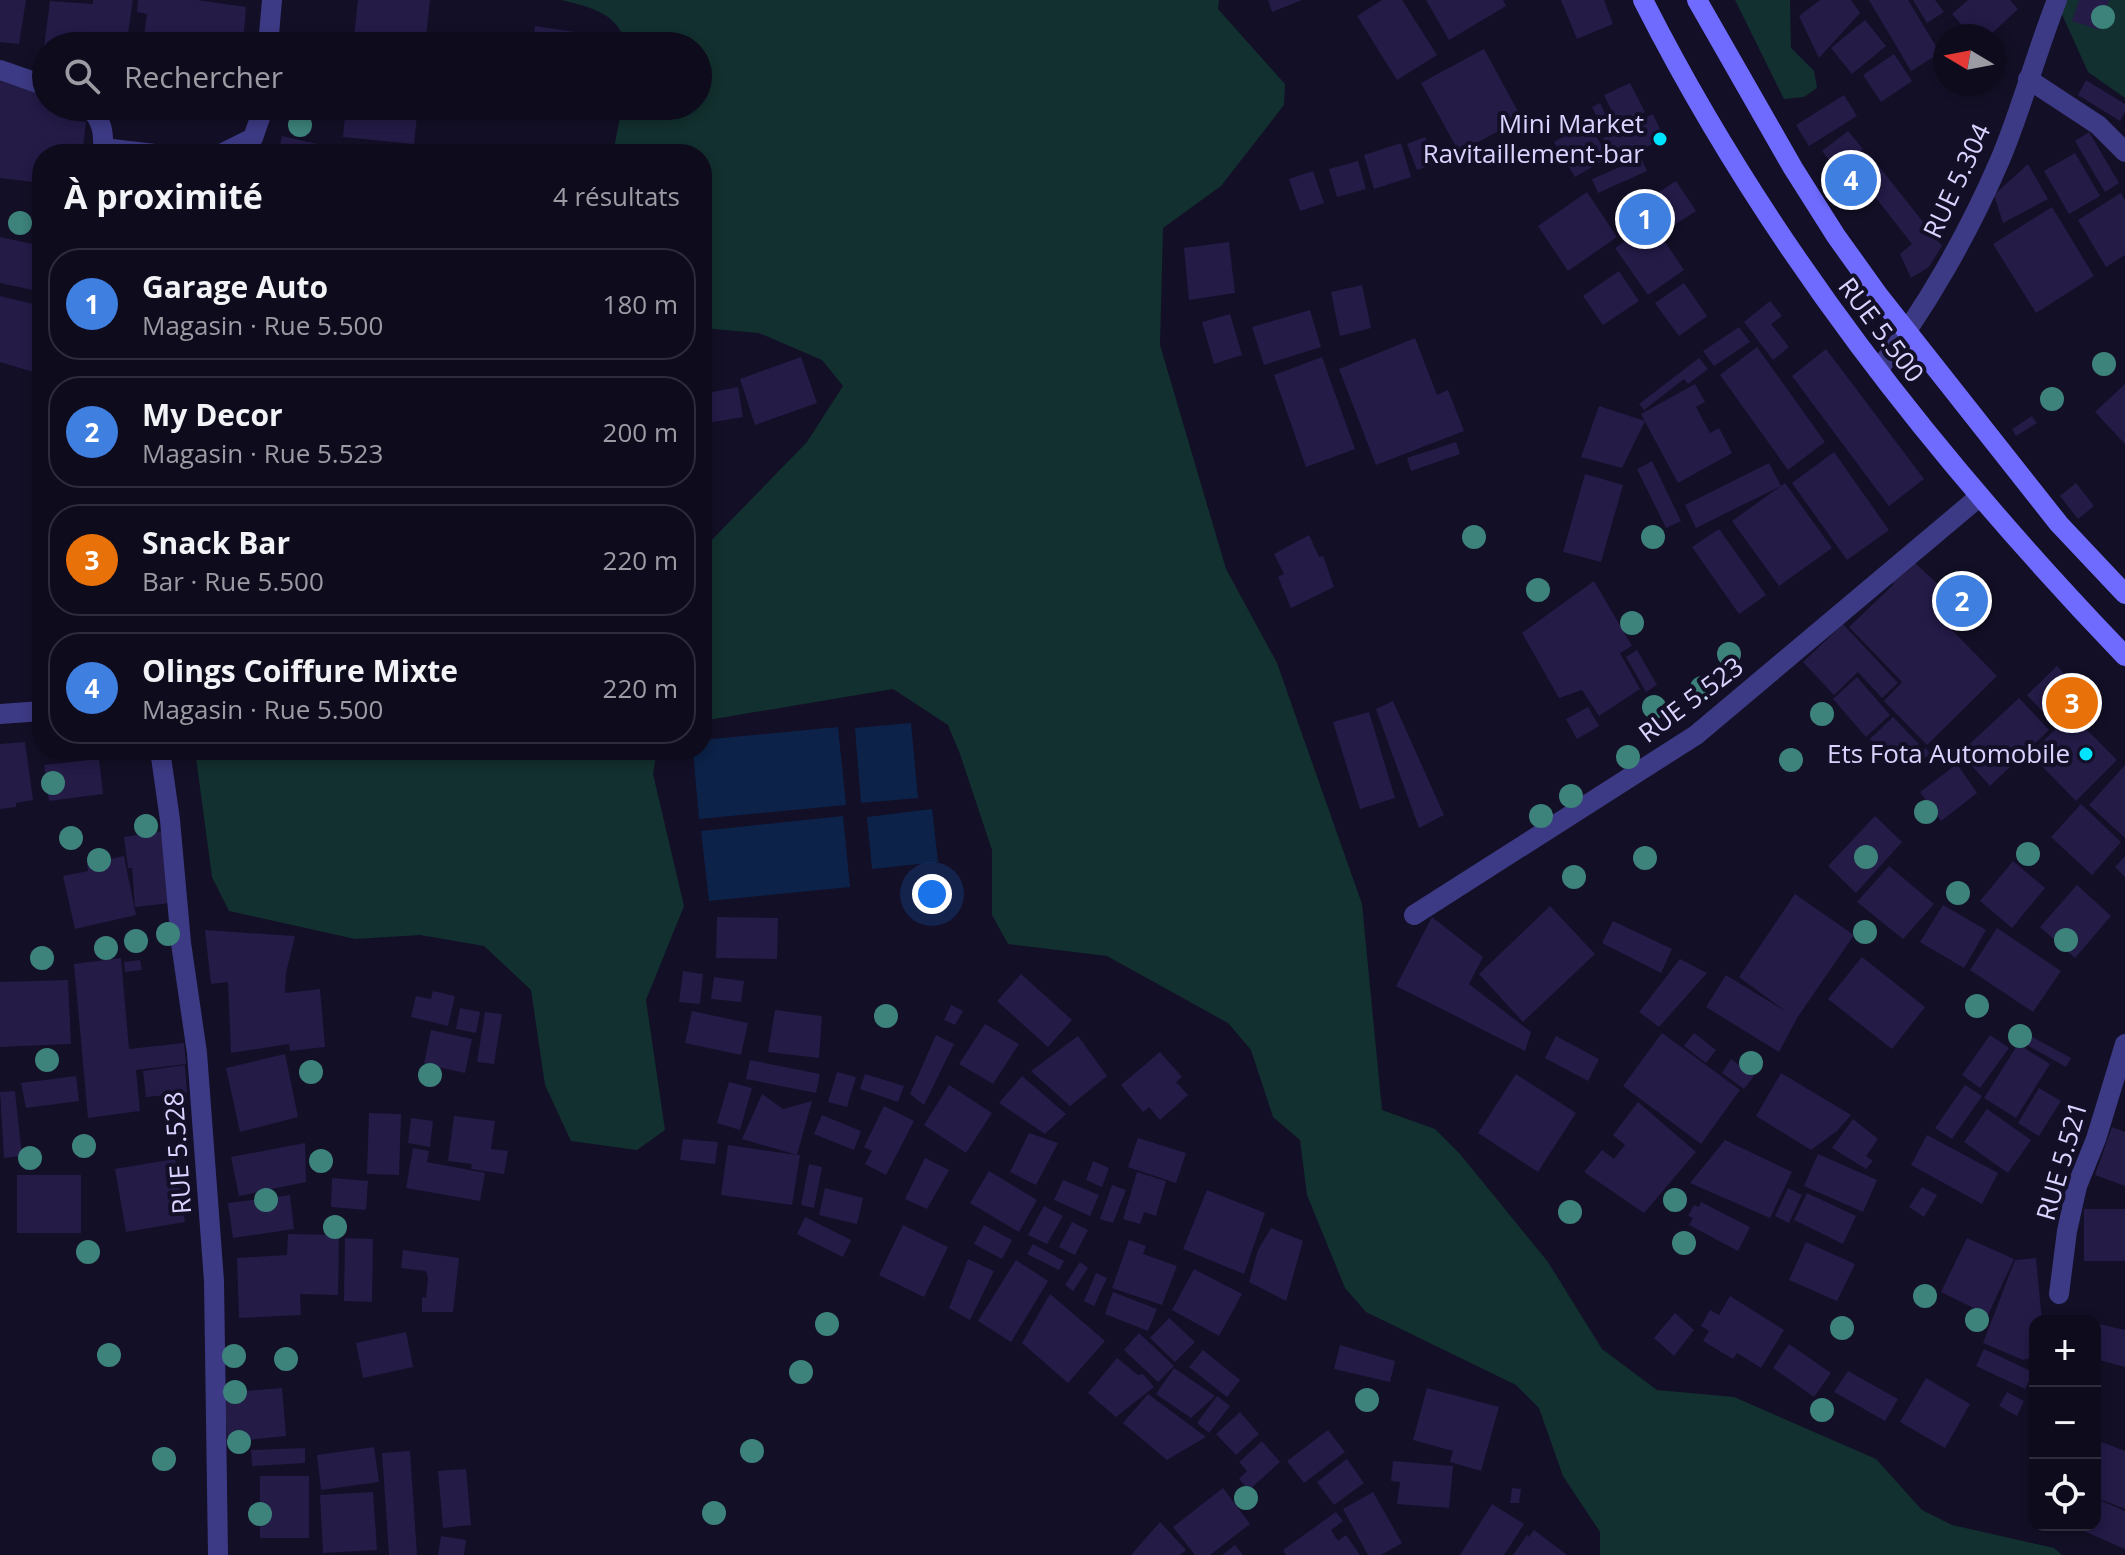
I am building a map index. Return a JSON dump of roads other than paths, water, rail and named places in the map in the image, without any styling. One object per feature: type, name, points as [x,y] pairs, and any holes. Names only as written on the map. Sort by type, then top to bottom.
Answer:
[{"type":"main road","name":"RUE 5.500","points":[[1643,0],[1666,46],[1772,223],[1829,306],[1979,497],[2026,552],[2125,656]]},
{"type":"main road","name":"RUE 5.500","points":[[1697,0],[1758,110],[1815,202],[1906,334],[2059,524],[2125,594]]},
{"type":"street","points":[[269,32],[272,0]]},
{"type":"street","name":"RUE 5.304","points":[[1878,370],[1906,334],[1948,263],[2000,160],[2057,0]]},
{"type":"street","points":[[0,70],[32,81]]},
{"type":"street","points":[[2028,79],[2098,125],[2125,152]]},
{"type":"street","points":[[100,120],[103,144]]},
{"type":"street","points":[[241,144],[253,138],[259,120]]},
{"type":"street","name":"RUE 5.523","points":[[1414,915],[1696,735],[1979,497]]},
{"type":"street","points":[[0,714],[32,712]]},
{"type":"street","name":"RUE 5.528","points":[[161,760],[181,943],[197,1053],[214,1281],[218,1555]]},
{"type":"street","name":"RUE 5.521","points":[[2059,1294],[2067,1231],[2077,1186],[2096,1139],[2125,1044]]},
{"type":"water","points":[[911,723],[918,798],[861,803],[855,728]]},
{"type":"water","points":[[838,727],[846,805],[699,819],[694,760],[712,760],[712,739]]},
{"type":"water","points":[[932,809],[938,862],[872,869],[867,817]]},
{"type":"water","points":[[843,816],[850,887],[709,901],[701,831]]},
{"type":"place","name":"Mini Market Ravitaillement-bar","points":[[1660,139]]},
{"type":"place","name":"Olings Coiffure Mixte","points":[[1851,180]]},
{"type":"place","name":"Garage Auto","points":[[1645,219]]},
{"type":"place","name":"My Decor","points":[[1962,601]]},
{"type":"place","name":"Snack Bar","points":[[2072,703]]},
{"type":"place","name":"Ets Fota Automobile","points":[[2086,754]]}]
